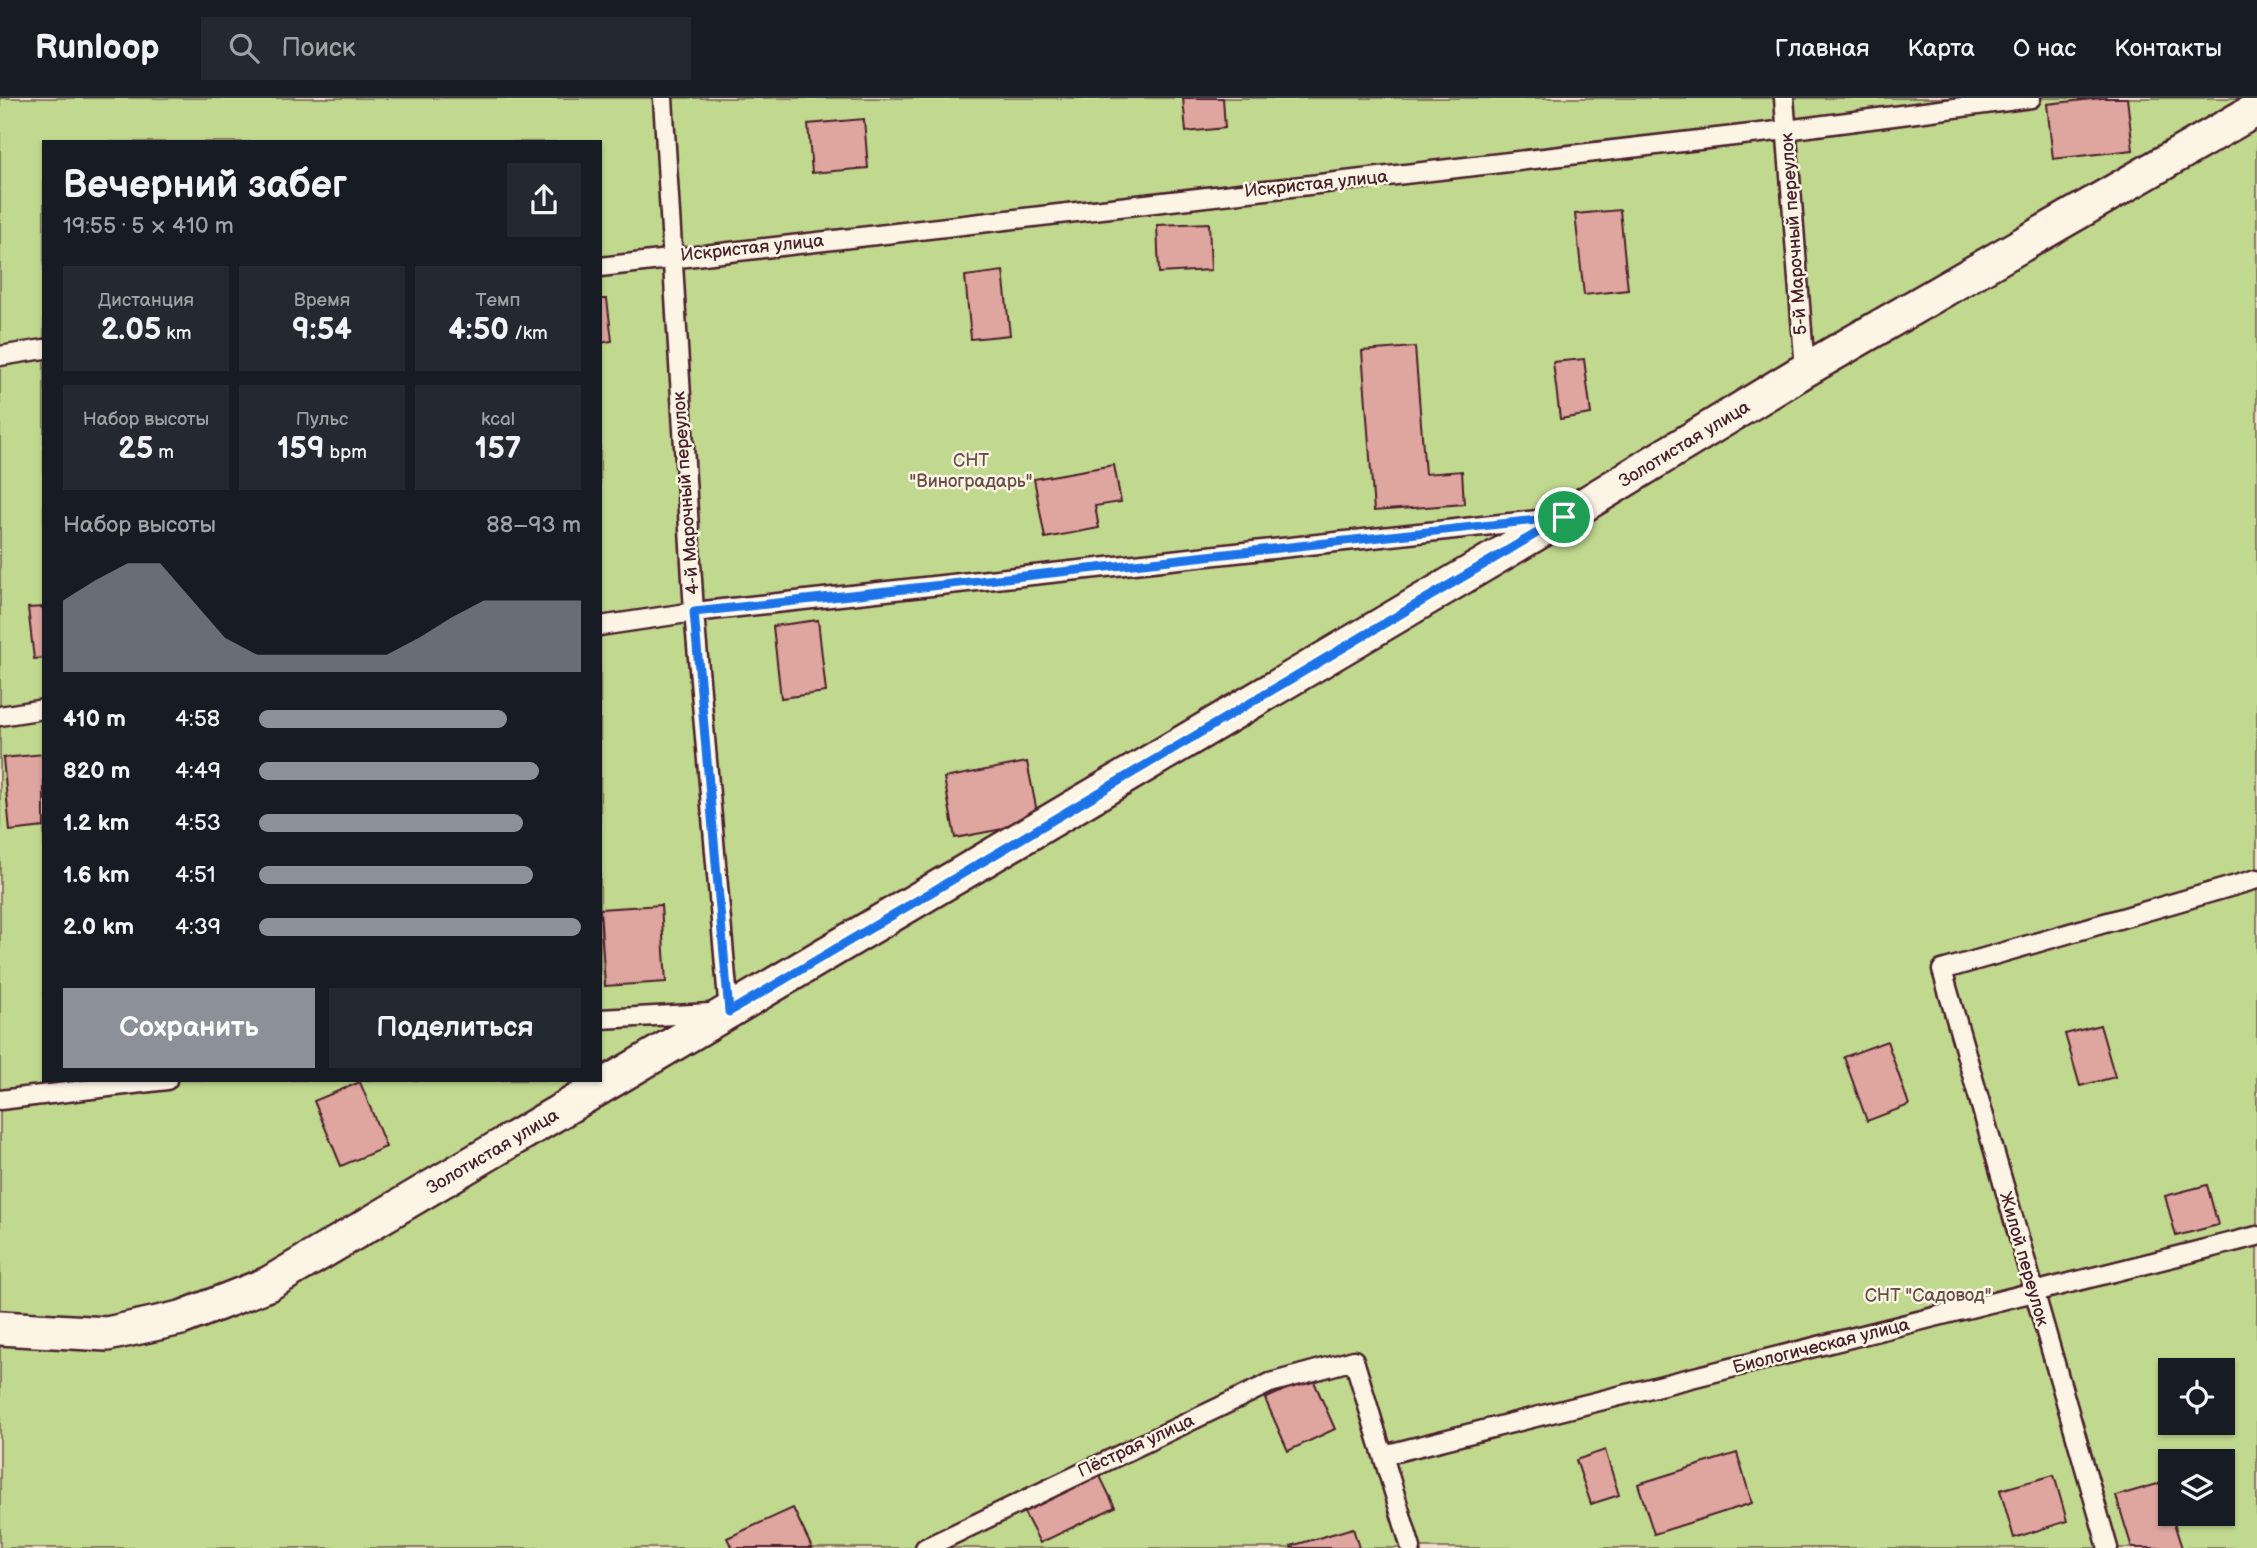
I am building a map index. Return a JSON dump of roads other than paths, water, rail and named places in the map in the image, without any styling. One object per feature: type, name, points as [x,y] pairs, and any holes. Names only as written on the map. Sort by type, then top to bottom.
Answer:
[{"type":"street","name":"Золотистая улица","points":[[0,1328],[107,1334],[181,1318],[268,1284],[1564,517],[1805,370],[2257,108]]},
{"type":"lane","name":"4-й Марочный переулок","points":[[663,98],[670,257],[694,612],[729,1012]]},
{"type":"lane","name":"5-й Марочный переулок","points":[[1784,98],[1805,370]]},
{"type":"lane","name":"Искристая улица","points":[[602,267],[1786,130],[2031,98]]},
{"type":"lane","points":[[0,356],[42,349]]},
{"type":"lane","points":[[602,626],[694,612],[1564,517]]},
{"type":"lane","points":[[0,716],[42,709]]},
{"type":"lane","name":"Жилой переулок","points":[[2108,1548],[1941,971],[2257,879]]},
{"type":"lane","points":[[602,1019],[729,1012]]},
{"type":"lane","points":[[0,1100],[150,1082]]},
{"type":"lane","name":"Биологическая улица","points":[[1384,1455],[2257,1236]]},
{"type":"lane","name":"Пёстрая улица","points":[[925,1548],[1270,1383],[1354,1360],[1384,1455]]},
{"type":"lane","points":[[1384,1455],[1411,1548]]},
{"type":"park label","name":"СНТ \"Виноградарь\"","points":[[971,470]]},
{"type":"park label","name":"СНТ \"Садовод\"","points":[[1928,1295]]}]
